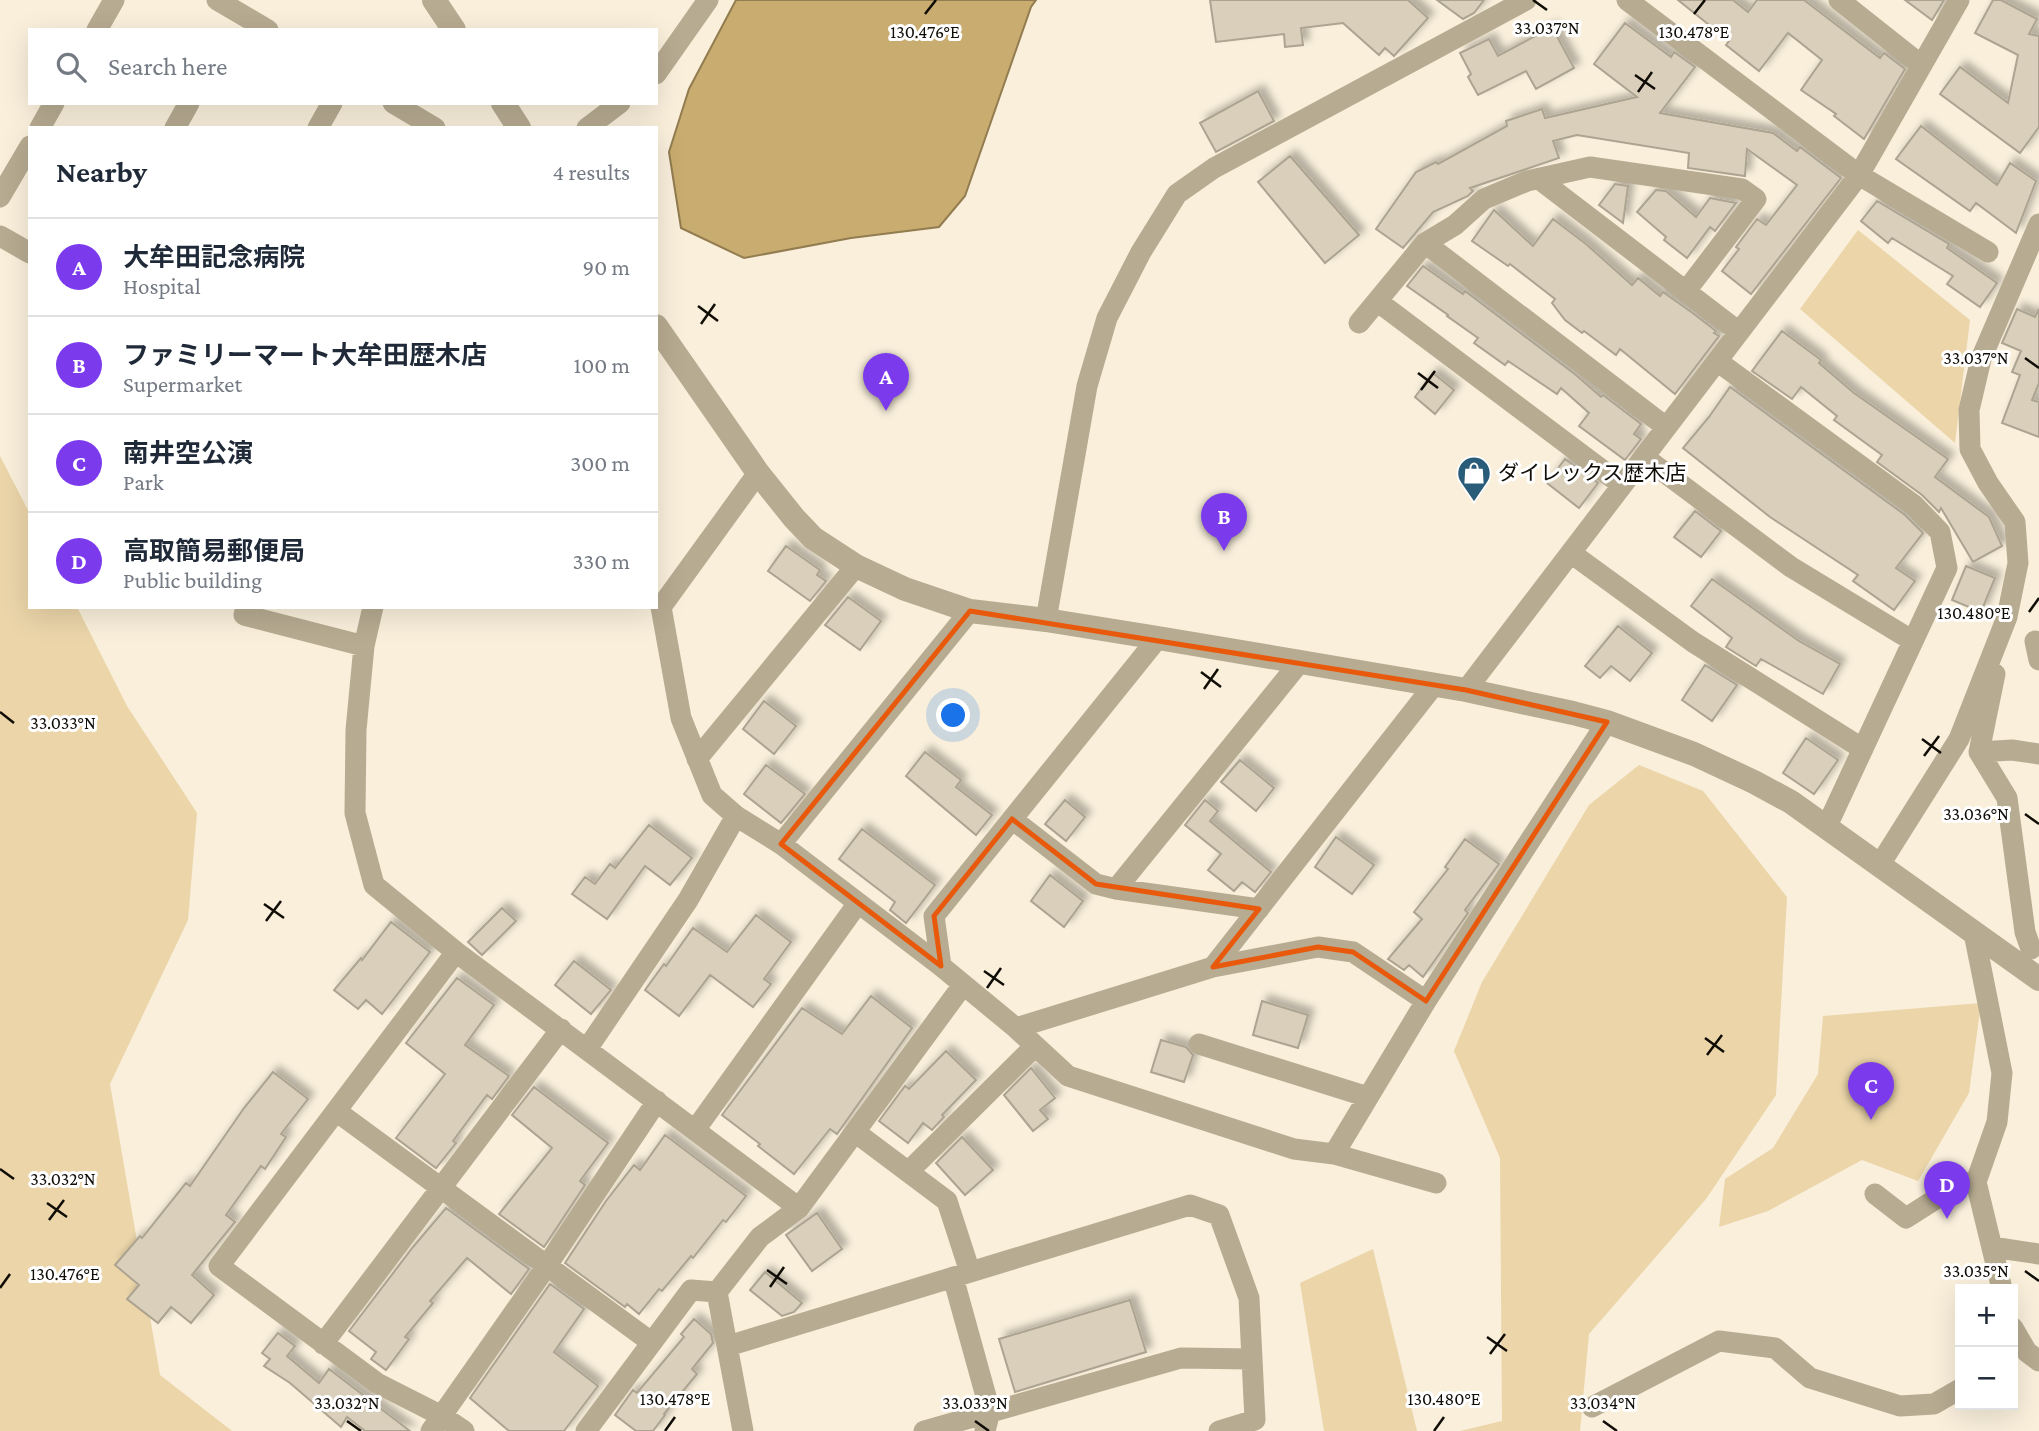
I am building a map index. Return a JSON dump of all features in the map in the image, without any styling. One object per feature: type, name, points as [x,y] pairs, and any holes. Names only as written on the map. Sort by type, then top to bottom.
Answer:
[{"type":"street","points":[[98,28],[114,0]]},
{"type":"street","points":[[217,0],[236,22],[260,28]]},
{"type":"street","points":[[434,0],[453,28]]},
{"type":"street","points":[[658,71],[708,0]]},
{"type":"street","points":[[1046,620],[1087,386],[1107,318],[1141,252],[1177,194],[1214,168],[1526,0]]},
{"type":"street","points":[[1627,0],[1859,175],[1988,252]]},
{"type":"street","points":[[1839,0],[1921,65]]},
{"type":"street","points":[[1466,690],[1859,175],[1959,0]]},
{"type":"street","points":[[41,126],[53,105]]},
{"type":"street","points":[[176,126],[188,105]]},
{"type":"street","points":[[319,126],[331,105]]},
{"type":"street","points":[[396,105],[432,126]]},
{"type":"street","points":[[504,105],[518,126]]},
{"type":"street","points":[[590,126],[618,105]]},
{"type":"street","points":[[0,197],[28,149]]},
{"type":"street","points":[[1359,323],[1425,243],[1455,225],[1484,199],[1539,179],[1590,167],[1742,189],[1756,199],[1686,291]]},
{"type":"street","points":[[1539,179],[1739,332]]},
{"type":"street","points":[[2031,949],[2025,932],[2007,798],[1979,752],[2018,563],[2015,522],[1988,483],[1970,449],[1969,410],[1981,359],[2039,224]]},
{"type":"street","points":[[0,236],[28,252]]},
{"type":"street","points":[[1425,243],[1667,427]]},
{"type":"street","points":[[1377,301],[1622,485]]},
{"type":"street","points":[[658,329],[758,474],[794,518],[813,538],[856,566],[905,589],[970,611],[1046,620],[1466,690],[1607,722],[1694,754],[1791,802],[2039,979]]},
{"type":"street","points":[[1717,361],[1914,505],[1940,532],[1947,568],[1826,828]]},
{"type":"street","points":[[1644,457],[1791,567],[1913,641]]},
{"type":"street","points":[[758,474],[661,607],[681,718],[712,795],[736,816],[781,844],[942,966],[1068,1076],[1294,1149],[1334,1154],[1436,1183]]},
{"type":"street","points":[[1571,553],[1693,642],[1863,749]]},
{"type":"street","points":[[697,759],[856,566]]},
{"type":"street","points":[[246,609],[244,615],[364,646]]},
{"type":"street","points":[[373,609],[364,646],[356,730],[355,813],[374,885],[456,952],[799,1208]]},
{"type":"street","points":[[781,844],[970,611]]},
{"type":"street","points":[[1878,866],[1959,740],[2007,617]]},
{"type":"street","points":[[942,966],[934,916],[1158,638]]},
{"type":"street","points":[[1115,889],[1300,662]]},
{"type":"street","points":[[1213,967],[1434,685]]},
{"type":"street","points":[[1334,1154],[1426,1001],[1607,722]]},
{"type":"street","points":[[1979,752],[2012,750],[2039,754]]},
{"type":"street","points":[[587,1049],[688,900],[736,816]]},
{"type":"street","points":[[1012,819],[1096,884],[1259,909]]},
{"type":"street","points":[[695,1130],[858,903]]},
{"type":"street","points":[[1974,933],[2002,1073],[1997,1122],[1976,1182],[2001,1284]]},
{"type":"street","points":[[1016,1028],[1213,967],[1318,947],[1353,952],[1426,1001]]},
{"type":"street","points":[[456,952],[219,1266],[377,1384],[437,1423],[464,1431]]},
{"type":"street","points":[[743,1431],[718,1292],[761,1237],[799,1208],[963,985]]},
{"type":"street","points":[[323,1344],[561,1029]]},
{"type":"street","points":[[1199,1044],[1368,1097]]},
{"type":"street","points":[[908,1172],[1035,1046]]},
{"type":"street","points":[[437,1423],[657,1101]]},
{"type":"street","points":[[336,1111],[650,1342]]},
{"type":"street","points":[[855,1132],[947,1201],[988,1421]]},
{"type":"street","points":[[1875,1194],[1906,1218],[1961,1183],[1976,1182]]},
{"type":"street","points":[[728,1346],[1190,1205],[1219,1215],[1249,1298],[1255,1420],[1219,1431]]},
{"type":"street","points":[[1992,1247],[2039,1254]]},
{"type":"street","points":[[594,1428],[650,1342],[691,1290],[718,1292]]},
{"type":"street","points":[[1592,1407],[1719,1341],[1775,1348],[1810,1378],[1900,1406],[1934,1404],[1955,1392]]},
{"type":"street","points":[[924,1431],[988,1421],[1181,1358],[1252,1359]]},
{"type":"highlighted area","points":[[970,611],[1466,690],[1607,722],[1426,1001],[1353,952],[1318,947],[1213,967],[1259,909],[1096,884],[1012,819],[934,916],[941,966],[781,844]]},
{"type":"shaded area","points":[[736,0],[1036,0],[1031,7],[965,196],[939,227],[851,238],[744,258],[681,228],[669,152],[689,89]]},
{"type":"shaded area","points":[[1858,230],[1970,320],[1955,443],[1800,309]]},
{"type":"shaded area","points":[[0,456],[28,510],[28,609],[78,609],[127,706],[197,813],[188,920],[110,1084],[160,1375],[232,1431],[0,1431]]},
{"type":"shaded area","points":[[1639,765],[1703,791],[1787,897],[1776,1095],[1706,1199],[1589,1334],[1580,1431],[1460,1431],[1502,1421],[1500,1158],[1454,1051],[1482,982],[1589,805]]},
{"type":"shaded area","points":[[1981,1003],[1969,1093],[1918,1181],[1862,1160],[1768,1211],[1719,1227],[1725,1179],[1773,1148],[1818,1074],[1823,1016]]},
{"type":"shaded area","points":[[1373,1249],[1417,1431],[1324,1431],[1300,1283]]},
{"type":"building","points":[[1210,0],[1408,0],[1428,18],[1394,56],[1385,48],[1379,55],[1343,23],[1301,28],[1303,45],[1285,47],[1284,34],[1216,42]]},
{"type":"building","points":[[1437,0],[1484,0],[1474,13],[1463,19]]},
{"type":"building","points":[[1678,0],[1733,0],[1748,12],[1757,0],[1804,0],[1880,58],[1884,53],[1905,69],[1864,139],[1834,116],[1836,114],[1801,90],[1822,60],[1788,33],[1759,71],[1726,45],[1729,41]]},
{"type":"building","points":[[1905,0],[1944,0],[1932,20]]},
{"type":"building","points":[[1993,0],[2001,0],[2037,19],[2029,34],[2039,36],[2039,127],[2020,153],[1940,94],[1960,67],[2008,103],[2018,55],[1975,33]]},
{"type":"building","points":[[1625,23],[1671,57],[1674,52],[1695,67],[1660,113],[1773,133],[1797,151],[1800,147],[1841,178],[1751,294],[1722,271],[1757,219],[1766,225],[1797,185],[1747,149],[1745,176],[1688,168],[1689,153],[1577,135],[1553,141],[1559,158],[1470,188],[1473,191],[1468,196],[1433,212],[1403,248],[1376,229],[1416,172],[1436,162],[1438,164],[1507,126],[1506,121],[1542,109],[1545,118],[1637,97],[1594,64]]},
{"type":"building","points":[[1552,27],[1574,68],[1536,89],[1526,71],[1478,95],[1468,77],[1471,74],[1460,53],[1489,39],[1498,56]]},
{"type":"building","points":[[1258,91],[1274,121],[1216,152],[1200,123]]},
{"type":"building","points":[[1921,126],[1997,185],[2010,163],[2036,181],[2016,233],[1976,203],[1970,211],[1896,159]]},
{"type":"building","points":[[1290,156],[1359,235],[1325,263],[1258,182]]},
{"type":"building","points":[[1615,184],[1628,186],[1623,223],[1599,205]]},
{"type":"building","points":[[1656,190],[1666,191],[1696,217],[1710,198],[1736,203],[1715,231],[1710,227],[1687,258],[1664,240],[1666,237],[1637,212]]},
{"type":"building","points":[[1877,201],[1949,244],[1947,248],[1997,283],[1980,307],[1947,284],[1953,276],[1892,238],[1888,243],[1861,221]]},
{"type":"building","points":[[1494,210],[1533,246],[1553,219],[1632,285],[1638,278],[1660,296],[1663,292],[1716,331],[1714,333],[1719,336],[1675,394],[1620,349],[1616,355],[1584,331],[1582,333],[1565,320],[1552,303],[1555,299],[1510,264],[1508,266],[1472,241]]},
{"type":"building","points":[[1423,266],[1463,294],[1465,291],[1601,397],[1603,395],[1641,424],[1634,434],[1641,439],[1625,460],[1579,426],[1589,413],[1561,388],[1557,394],[1508,361],[1505,365],[1474,343],[1478,338],[1407,286]]},
{"type":"building","points":[[2017,309],[2035,317],[2039,309],[2039,383],[2032,400],[2039,402],[2039,437],[2002,423],[2020,375],[2012,372],[2021,351],[2002,343]]},
{"type":"building","points":[[1782,331],[1821,360],[1819,363],[1854,393],[1948,459],[1935,477],[1989,517],[2002,546],[1973,562],[1941,508],[1939,512],[1922,495],[1877,462],[1882,455],[1834,420],[1837,416],[1801,387],[1792,399],[1752,371]]},
{"type":"building","points":[[1433,373],[1454,390],[1435,414],[1415,397]]},
{"type":"building","points":[[1730,387],[1905,515],[1923,533],[1896,568],[1915,581],[1894,610],[1853,581],[1858,575],[1770,517],[1683,448]]},
{"type":"building","points":[[1565,459],[1598,483],[1579,508],[1547,483]]},
{"type":"building","points":[[1695,511],[1721,531],[1701,557],[1674,537]]},
{"type":"building","points":[[786,546],[820,570],[817,575],[826,581],[810,601],[768,571]]},
{"type":"building","points":[[1966,566],[1995,578],[1981,612],[1952,600]]},
{"type":"building","points":[[1712,579],[1799,641],[1840,664],[1823,694],[1761,659],[1756,666],[1726,647],[1732,638],[1691,606]]},
{"type":"building","points":[[848,597],[881,621],[860,650],[825,625]]},
{"type":"building","points":[[1618,626],[1652,653],[1630,681],[1611,666],[1600,678],[1585,666]]},
{"type":"building","points":[[1705,665],[1737,685],[1712,721],[1682,700]]},
{"type":"building","points":[[764,701],[796,726],[774,754],[743,729]]},
{"type":"building","points":[[1806,738],[1838,760],[1814,794],[1783,773]]},
{"type":"building","points":[[925,752],[961,780],[956,787],[992,815],[976,835],[906,776]]},
{"type":"building","points":[[1240,760],[1274,788],[1256,811],[1221,782]]},
{"type":"building","points":[[766,765],[805,794],[781,823],[744,794]]},
{"type":"building","points":[[1065,800],[1085,817],[1066,841],[1045,824]]},
{"type":"building","points":[[1205,800],[1218,811],[1210,821],[1271,872],[1255,892],[1242,882],[1234,891],[1208,870],[1221,854],[1185,825]]},
{"type":"building","points":[[649,825],[692,858],[670,885],[645,866],[607,919],[572,894],[585,877],[595,884],[610,864],[615,868]]},
{"type":"building","points":[[862,829],[935,885],[906,923],[890,910],[895,902],[839,859]]},
{"type":"building","points":[[1336,837],[1374,865],[1352,894],[1315,867]]},
{"type":"building","points":[[1465,839],[1499,864],[1465,910],[1468,913],[1423,977],[1409,965],[1404,970],[1388,959],[1422,919],[1414,912],[1448,869],[1445,867]]},
{"type":"building","points":[[1050,875],[1083,901],[1064,927],[1031,901]]},
{"type":"building","points":[[502,908],[516,921],[482,955],[468,942]]},
{"type":"building","points":[[756,915],[791,942],[764,979],[771,984],[753,1007],[710,975],[679,1016],[645,990],[693,928],[727,952]]},
{"type":"building","points":[[391,922],[430,952],[382,1014],[366,1000],[358,1009],[334,990],[361,958],[362,960]]},
{"type":"building","points":[[574,961],[611,990],[591,1014],[555,985]]},
{"type":"building","points":[[457,978],[494,1005],[465,1045],[509,1076],[492,1099],[487,1095],[436,1168],[396,1138],[445,1074],[406,1043]]},
{"type":"building","points":[[871,996],[912,1028],[837,1134],[830,1129],[794,1174],[722,1115],[802,1008],[842,1034]]},
{"type":"building","points":[[1262,1001],[1308,1015],[1298,1048],[1253,1035]]},
{"type":"building","points":[[1161,1040],[1186,1047],[1193,1055],[1184,1082],[1151,1072]]},
{"type":"building","points":[[946,1051],[976,1080],[942,1115],[944,1117],[932,1130],[923,1123],[908,1143],[879,1121],[905,1086],[909,1089]]},
{"type":"building","points":[[1031,1068],[1055,1098],[1040,1110],[1048,1119],[1033,1131],[1004,1095]]},
{"type":"building","points":[[273,1072],[308,1099],[281,1134],[286,1137],[265,1169],[261,1166],[226,1215],[235,1222],[192,1275],[214,1295],[191,1323],[171,1307],[158,1323],[127,1299],[139,1285],[115,1265],[140,1236],[142,1238],[186,1183],[190,1186],[244,1108]]},
{"type":"building","points":[[534,1087],[608,1143],[580,1181],[585,1185],[544,1247],[499,1214],[552,1148],[512,1115]]},
{"type":"building","points":[[665,1135],[746,1196],[726,1222],[723,1220],[693,1258],[691,1256],[662,1291],[659,1289],[639,1314],[627,1304],[625,1307],[565,1263],[606,1201],[634,1165],[640,1170]]},
{"type":"building","points":[[962,1137],[993,1170],[965,1195],[936,1163]]},
{"type":"building","points":[[446,1208],[529,1269],[511,1294],[467,1258],[430,1301],[433,1303],[405,1337],[409,1339],[386,1370],[371,1359],[376,1352],[349,1331]]},
{"type":"building","points":[[817,1213],[842,1249],[812,1271],[786,1235]]},
{"type":"building","points":[[765,1272],[802,1303],[794,1312],[782,1316],[750,1290]]},
{"type":"building","points":[[550,1284],[584,1309],[554,1352],[598,1386],[564,1431],[509,1431],[470,1398]]},
{"type":"building","points":[[1130,1300],[1146,1352],[1015,1392],[999,1339]]},
{"type":"building","points":[[694,1319],[711,1334],[713,1343],[692,1369],[697,1374],[653,1431],[636,1431],[615,1415],[633,1390],[637,1393],[684,1337],[681,1334]]},
{"type":"building","points":[[278,1333],[295,1346],[287,1356],[319,1383],[329,1369],[410,1431],[365,1431],[347,1417],[341,1427],[290,1383],[264,1366],[270,1359],[262,1353]]},
{"type":"place","name":"大牟田記念病院","points":[[886,411]]},
{"type":"place","name":"ダイレックス歴木店","points":[[1474,503]]},
{"type":"place","name":"ファミリーマート大牟田歴木店","points":[[1224,551]]},
{"type":"place","name":"南井空公演","points":[[1871,1120]]},
{"type":"place","name":"高取簡易郵便局","points":[[1947,1219]]}]
